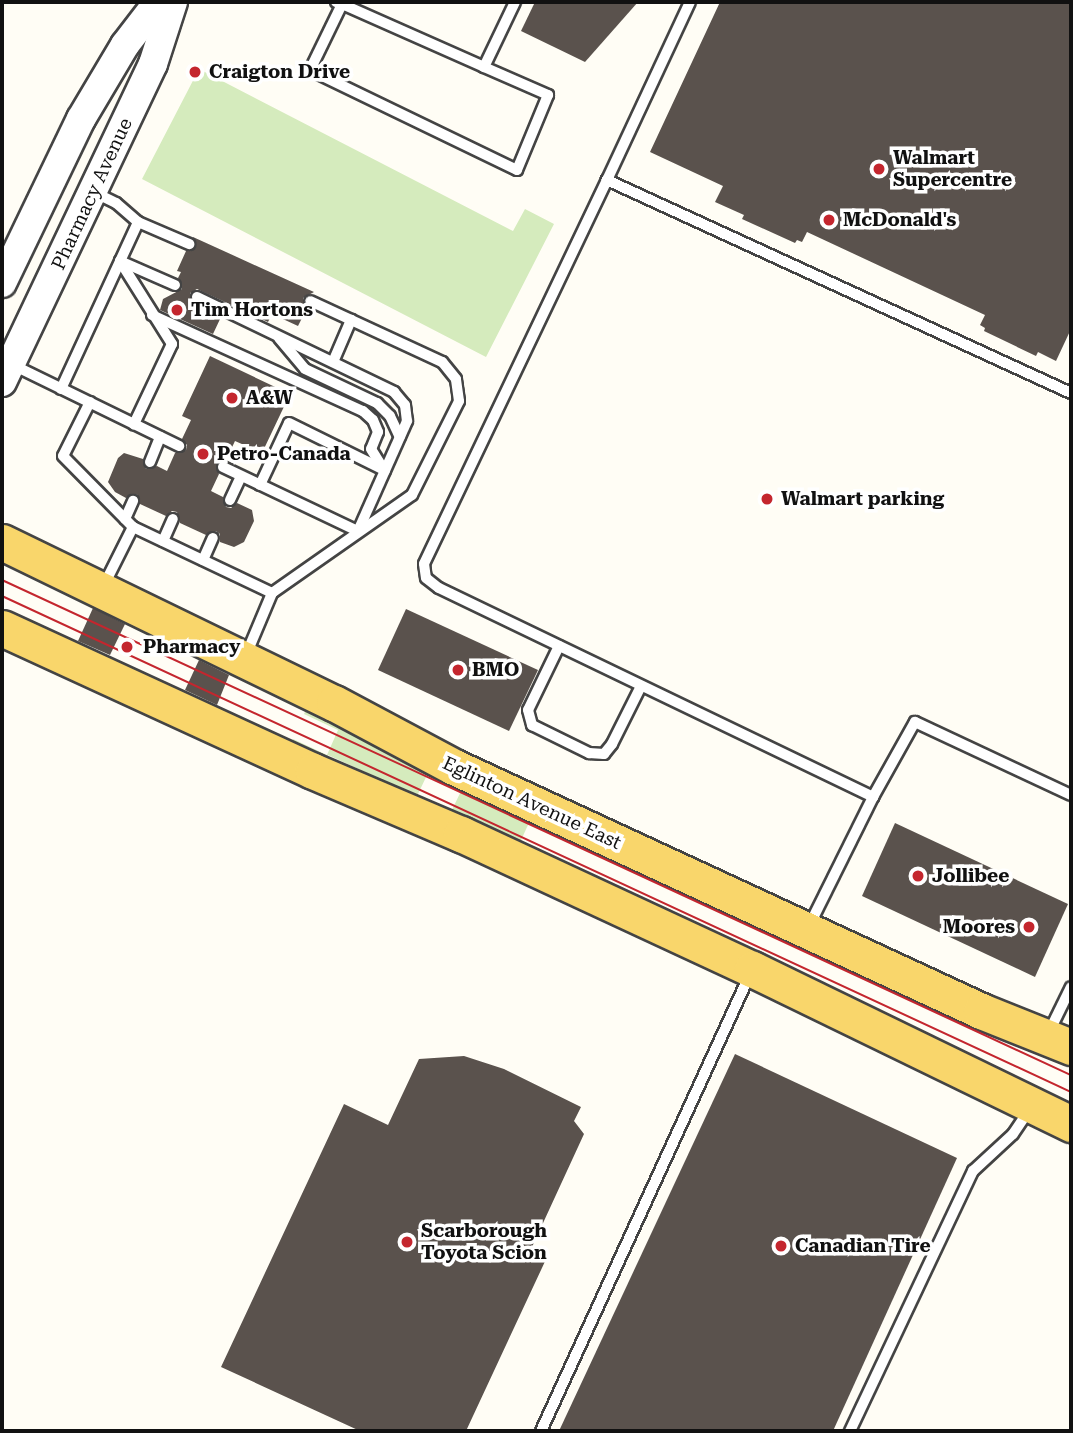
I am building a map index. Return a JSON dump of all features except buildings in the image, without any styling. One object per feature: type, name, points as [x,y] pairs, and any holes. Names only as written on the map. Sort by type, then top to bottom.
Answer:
[{"type":"main road","name":"Eglinton Avenue East","points":[[2,542],[102,590],[129,606],[334,703],[454,767],[981,1011],[1059,1042]]},
{"type":"main road","points":[[2,628],[313,771],[461,834],[752,969],[1071,1125]]},
{"type":"street","name":"Pharmacy Avenue","points":[[2,283],[81,119],[125,45],[158,2]]},
{"type":"street","name":"Pharmacy Avenue","points":[[6,373],[153,64],[173,2]]},
{"type":"lane","points":[[484,67],[515,2]]},
{"type":"lane","points":[[690,2],[424,564],[426,578],[439,588],[873,797]]},
{"type":"lane","points":[[339,3],[548,95],[517,170],[310,71],[339,3]]},
{"type":"lane","points":[[607,180],[1071,393]]},
{"type":"lane","points":[[93,192],[116,203],[138,222],[189,244]]},
{"type":"lane","points":[[61,389],[138,222]]},
{"type":"lane","points":[[120,261],[175,285]]},
{"type":"lane","points":[[120,261],[172,344],[134,424]]},
{"type":"lane","points":[[197,297],[394,392],[405,405],[407,421],[358,531]]},
{"type":"lane","points":[[243,660],[272,593],[412,495],[459,401],[456,379],[442,362],[310,301]]},
{"type":"lane","points":[[152,315],[363,411],[373,420],[378,432],[371,449],[385,471]]},
{"type":"lane","points":[[333,362],[351,320]]},
{"type":"lane","points":[[277,336],[305,369],[377,403],[390,416],[400,437]]},
{"type":"lane","points":[[6,373],[61,389],[179,446]]},
{"type":"lane","points":[[90,402],[63,456],[129,523],[272,593]]},
{"type":"lane","points":[[260,485],[289,423],[385,471]]},
{"type":"lane","points":[[149,462],[160,437]]},
{"type":"lane","points":[[223,467],[358,531]]},
{"type":"lane","points":[[230,500],[241,476]]},
{"type":"lane","points":[[102,590],[129,523],[133,501]]},
{"type":"lane","points":[[163,541],[173,519]]},
{"type":"lane","points":[[203,561],[213,538]]},
{"type":"lane","points":[[559,646],[528,710],[532,725],[589,753],[604,754],[612,744],[641,686]]},
{"type":"lane","points":[[807,931],[873,797],[915,722],[1071,795]]},
{"type":"lane","points":[[541,1431],[752,969]]},
{"type":"lane","points":[[1059,1042],[1071,986]]},
{"type":"lane","points":[[850,1431],[973,1171],[1013,1134],[1032,1106]]},
{"type":"green space","points":[[199,69],[513,231],[525,209],[554,224],[486,357],[142,179]]},
{"type":"green space","points":[[308,706],[429,771],[417,796],[328,755],[327,761],[289,748],[293,739],[327,755],[338,730],[304,714]]},
{"type":"green space","points":[[464,785],[532,816],[518,847],[450,814]]},
{"type":"tram line","points":[[2,580],[1071,1075]]},
{"type":"tram line","points":[[2,596],[1071,1092]]},
{"type":"place","name":"Craigton Drive","points":[[195,72]]},
{"type":"place","name":"Walmart Supercentre","points":[[879,169]]},
{"type":"place","name":"McDonald's","points":[[829,220]]},
{"type":"place","name":"Tim Hortons","points":[[177,310]]},
{"type":"place","name":"A&W","points":[[232,398]]},
{"type":"place","name":"Petro-Canada","points":[[203,454]]},
{"type":"place","name":"Walmart parking","points":[[767,499]]},
{"type":"place","name":"Pharmacy","points":[[127,647]]},
{"type":"place","name":"BMO","points":[[458,670]]},
{"type":"place","name":"Jollibee","points":[[918,876]]},
{"type":"place","name":"Moores","points":[[1029,927]]},
{"type":"place","name":"Scarborough Toyota Scion","points":[[407,1242]]},
{"type":"place","name":"Canadian Tire","points":[[781,1246]]}]
